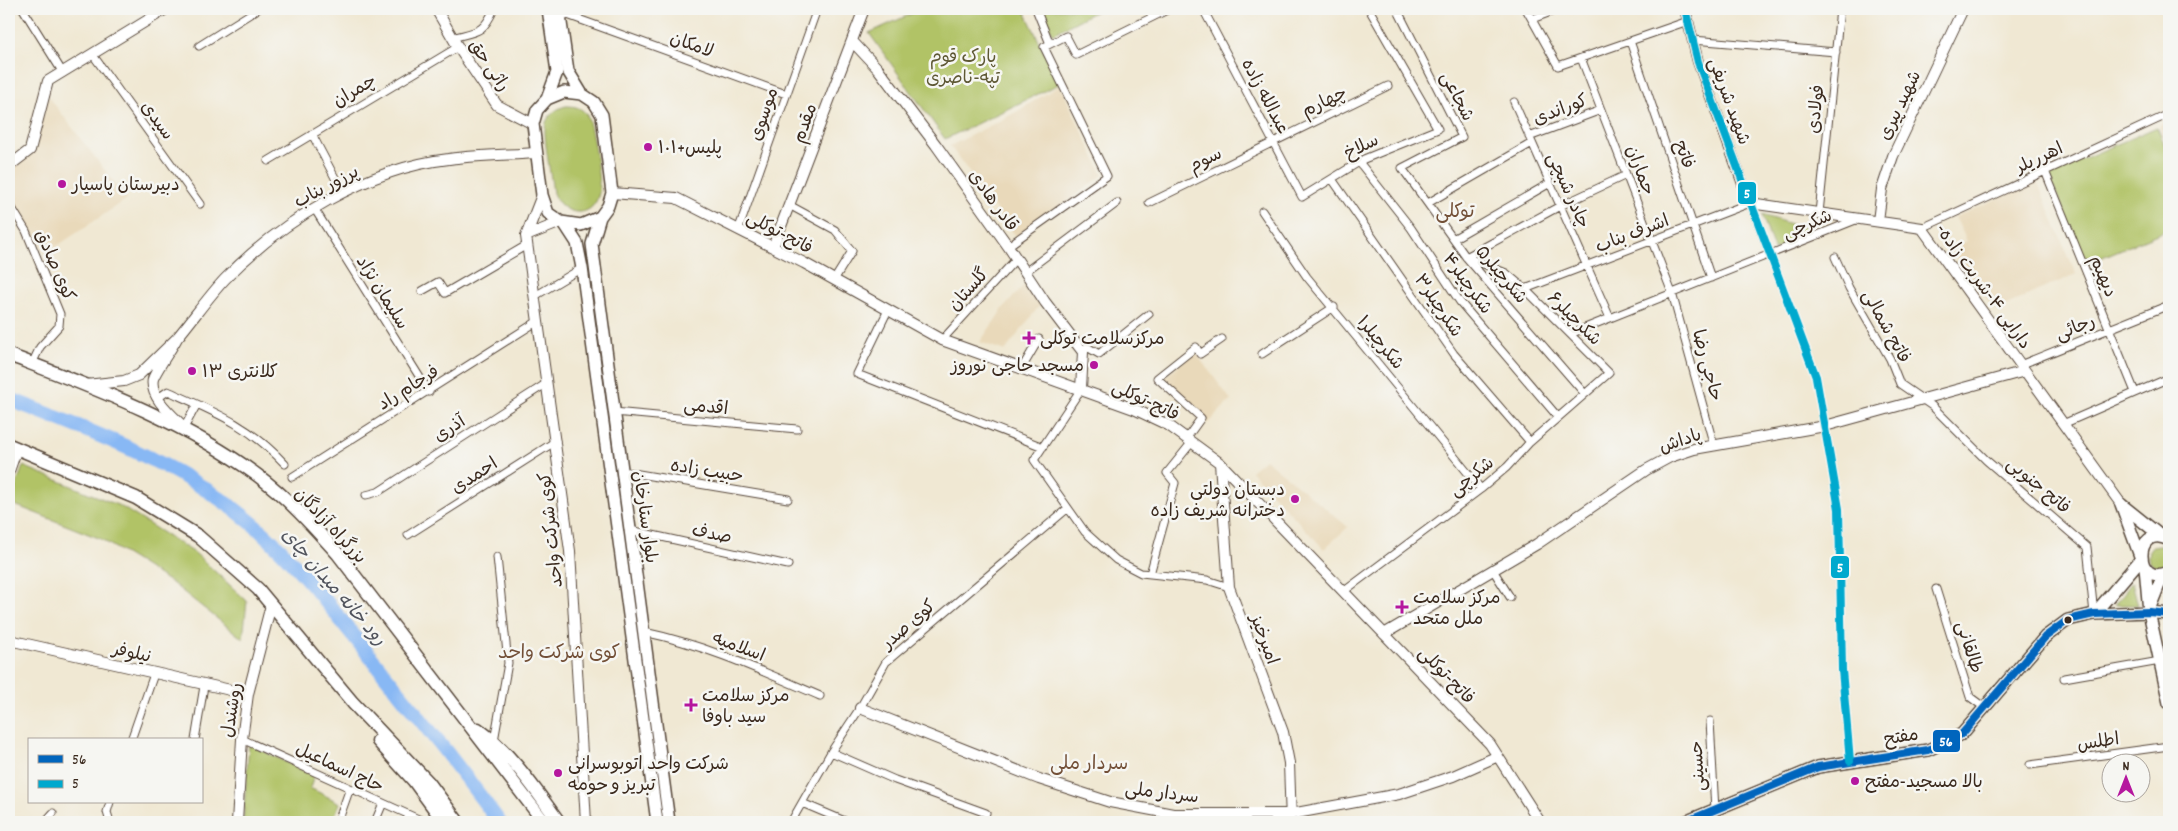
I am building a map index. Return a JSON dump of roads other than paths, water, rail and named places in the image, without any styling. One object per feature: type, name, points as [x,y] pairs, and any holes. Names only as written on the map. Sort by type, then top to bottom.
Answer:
[{"type":"highway","name":"بزرگراه آزادگان","points":[[9,355],[85,385],[184,428],[258,475],[302,514],[338,554],[544,822]]},
{"type":"highway","points":[[13,446],[136,498],[190,531],[258,589],[354,703],[429,783],[458,822]]},
{"type":"highway","points":[[354,703],[378,741],[414,781],[444,822]]},
{"type":"highway","points":[[461,716],[494,741],[521,769],[559,822]]},
{"type":"main road","points":[[555,10],[568,71],[582,94],[594,102],[602,115],[612,193]]},
{"type":"main road","points":[[542,196],[533,124],[537,110],[547,99],[556,72],[555,10]]},
{"type":"main road","points":[[547,99],[564,92],[582,94]]},
{"type":"main road","name":"بلوار ستارخان","points":[[612,193],[608,206],[600,217],[592,244],[669,822]]},
{"type":"main road","name":"بلوار ستارخان","points":[[542,196],[548,213],[563,222],[577,243],[582,268],[657,822]]},
{"type":"main road","points":[[563,222],[581,225],[600,217]]},
{"type":"main road","points":[[2121,504],[2165,539]]},
{"type":"main road","points":[[2121,504],[2142,561],[2154,573],[2160,574],[2169,571]]},
{"type":"main road","points":[[2165,539],[2151,539],[2146,542],[2141,552],[2149,612],[2169,703]]},
{"type":"main road","points":[[2094,614],[2142,561]]},
{"type":"main road","points":[[2149,612],[2160,585],[2169,571]]},
{"type":"main road","name":"مفتح","points":[[1685,822],[1818,767],[1928,750],[1962,734],[2045,637],[2068,620],[2094,614],[2149,612],[2169,614]]},
{"type":"street","points":[[23,9],[63,72]]},
{"type":"street","points":[[9,166],[30,150],[48,81],[166,9]]},
{"type":"street","points":[[199,46],[258,9]]},
{"type":"street","name":"راثی حق","points":[[436,9],[452,38],[497,105],[533,124]]},
{"type":"street","points":[[452,38],[482,30],[488,23],[494,9]]},
{"type":"street","name":"موسوی","points":[[739,228],[817,9]]},
{"type":"street","name":"مقدم","points":[[774,247],[864,9]]},
{"type":"street","points":[[1036,9],[1050,44]]},
{"type":"street","points":[[1008,246],[1106,176],[1044,47],[1066,36],[1076,55],[1168,9]]},
{"type":"street","name":"عبدالله زاده","points":[[1203,9],[1302,197]]},
{"type":"street","name":"سلاخ","points":[[1302,197],[1359,162],[1438,129],[1368,9]]},
{"type":"street","name":"شجاعی","points":[[1397,9],[1462,137],[1402,168]]},
{"type":"street","points":[[1526,9],[1558,66],[1688,21]]},
{"type":"street","points":[[1532,19],[1559,9]]},
{"type":"street","name":"شهید شریفى","points":[[1685,9],[1701,69],[1750,203]]},
{"type":"street","name":"فولادی","points":[[1819,213],[1840,9]]},
{"type":"street","name":"شهید پیری","points":[[1878,221],[1882,189],[1893,156],[1963,9]]},
{"type":"street","name":"لامکان","points":[[555,10],[786,94]]},
{"type":"street","points":[[1693,40],[1836,52]]},
{"type":"street","name":"قادر هادی","points":[[852,41],[879,70],[1083,352]]},
{"type":"street","name":"فاتح","points":[[1630,41],[1711,278]]},
{"type":"street","name":"چمران","points":[[268,161],[458,47]]},
{"type":"street","name":"سیدی","points":[[93,55],[200,204]]},
{"type":"street","name":"جماران","points":[[1581,58],[1672,293]]},
{"type":"street","name":"چهارم","points":[[1273,142],[1388,86]]},
{"type":"street","name":"چادر شبچی","points":[[1514,102],[1610,318]]},
{"type":"street","name":"کوراندی","points":[[1428,203],[1530,140],[1601,110]]},
{"type":"street","name":"اهرریلر","points":[[1922,228],[2169,114]]},
{"type":"street","points":[[312,134],[343,192]]},
{"type":"street","name":"سوم","points":[[1149,203],[1273,142]]},
{"type":"street","name":"پرزور بناب","points":[[177,338],[224,280],[265,241],[314,208],[343,192],[402,169],[448,159],[536,153]]},
{"type":"street","name":"شکرچیلر۴","points":[[1359,162],[1411,228],[1460,302],[1558,417]]},
{"type":"street","name":"شکرچیلر۵","points":[[1402,168],[1466,257],[1585,394]]},
{"type":"street","name":"دیهیم","points":[[2045,172],[2135,392]]},
{"type":"street","points":[[1466,257],[1560,206],[1626,175]]},
{"type":"street","name":"شکرچیلر۳","points":[[1332,179],[1454,354],[1530,442]]},
{"type":"street","points":[[1453,239],[1550,184]]},
{"type":"street","name":"فاتح-توکلی","points":[[612,193],[676,198],[739,228],[942,340],[1082,389],[1134,409],[1168,425],[1220,463],[1490,744],[1540,822]]},
{"type":"street","points":[[527,240],[542,196]]},
{"type":"street","name":"کوی صادق","points":[[9,203],[26,231],[60,314],[59,326],[40,347],[32,364]]},
{"type":"street","points":[[1025,272],[1117,203]]},
{"type":"street","points":[[1750,203],[1816,377],[1825,426],[1839,508],[1842,670],[1850,761]]},
{"type":"street","name":"-دارایی ۴-شربت زاده","points":[[1750,203],[1922,228],[2121,504]]},
{"type":"street","name":"اشرف بناب","points":[[1524,289],[1750,203]]},
{"type":"street","points":[[791,206],[836,230],[852,251],[834,280]]},
{"type":"street","name":"سلیمان نژاد","points":[[314,208],[429,392]]},
{"type":"street","name":"شکرچیلر۱","points":[[1262,211],[1308,277],[1480,489]]},
{"type":"street","name":"شکرچی","points":[[1570,334],[1770,256],[1860,218]]},
{"type":"street","points":[[422,291],[438,282],[445,293],[527,240],[563,222]]},
{"type":"street","name":"کوی شرکت واحد","points":[[527,240],[570,551],[586,822]]},
{"type":"street","name":"شکرچیلر۶","points":[[1466,257],[1506,274],[1524,289],[1609,373]]},
{"type":"street","name":"فاتح شمالی","points":[[1836,257],[1849,288],[1890,359],[1900,384],[1913,395],[1924,400]]},
{"type":"street","name":"گلستان","points":[[942,340],[1016,258]]},
{"type":"street","points":[[535,296],[582,268]]},
{"type":"street","name":"حاجی رضا","points":[[1672,293],[1714,446]]},
{"type":"street","name":"رجائی","points":[[2023,368],[2169,305]]},
{"type":"street","points":[[1262,354],[1334,307]]},
{"type":"street","points":[[888,310],[857,374],[1043,446]]},
{"type":"street","points":[[1149,314],[1099,354],[1087,347],[1083,352],[1082,389],[1034,460],[1085,532],[1116,560],[1141,573],[1207,580],[1229,587]]},
{"type":"street","name":"فرجام راد","points":[[292,477],[429,392],[538,321]]},
{"type":"street","points":[[85,385],[124,381],[139,375],[177,338]]},
{"type":"street","points":[[177,338],[154,379],[154,388],[158,398],[184,428],[197,404]]},
{"type":"street","points":[[1022,368],[1039,339]]},
{"type":"street","points":[[1150,574],[1175,483],[1167,473],[1189,440],[1200,418],[1157,378],[1196,348],[1200,354],[1222,339]]},
{"type":"street","name":"پاداش","points":[[1384,634],[1537,544],[1646,470],[1670,457],[1714,446],[1825,426],[1924,400],[2023,368]]},
{"type":"street","name":"شکرچی","points":[[1343,592],[1507,467],[1530,442],[1609,373]]},
{"type":"street","points":[[2063,424],[2169,378]]},
{"type":"street","name":"آذری","points":[[366,495],[378,492],[547,383]]},
{"type":"street","points":[[158,398],[168,391],[231,419],[253,434],[285,464]]},
{"type":"street","name":"فاتح جنوبی","points":[[1924,400],[1986,460],[2087,547],[2094,614]]},
{"type":"street","name":"اقدمی","points":[[614,412],[797,430]]},
{"type":"street","name":"احمدی","points":[[408,535],[556,441]]},
{"type":"street","points":[[9,471],[13,446]]},
{"type":"street","name":"امیرخیز","points":[[1220,463],[1229,587],[1283,732],[1289,763],[1291,818]]},
{"type":"street","name":"حبیب زاده","points":[[621,471],[788,499]]},
{"type":"street","name":"کوی صدر","points":[[791,822],[886,662],[1068,508]]},
{"type":"street","name":"صدف","points":[[630,530],[788,564]]},
{"type":"street","points":[[494,741],[508,664],[497,556]]},
{"type":"street","points":[[1493,570],[1510,597]]},
{"type":"street","name":"طالقانی","points":[[1936,589],[1970,697],[1985,708]]},
{"type":"street","name":"روشندل","points":[[237,822],[242,739],[248,694],[271,606]]},
{"type":"street","name":"اسلامیه","points":[[644,632],[677,639],[741,662],[820,696]]},
{"type":"street","name":"نیلوفر","points":[[9,640],[204,686],[248,694]]},
{"type":"street","points":[[2064,678],[2160,661]]},
{"type":"street","points":[[132,738],[154,674]]},
{"type":"street","points":[[195,738],[204,686]]},
{"type":"street","name":"سردار ملی","points":[[860,708],[1039,779],[1110,802],[1173,814],[1291,818],[1399,794],[1453,776],[1498,756]]},
{"type":"street","name":"حسینی","points":[[1710,720],[1714,810]]},
{"type":"street","name":"حاج اسماعیل","points":[[242,739],[383,803],[408,819],[425,822]]},
{"type":"street","name":"اطلس","points":[[2030,765],[2169,746]]},
{"type":"street","points":[[831,752],[895,780],[986,813]]},
{"type":"street","points":[[338,822],[350,788]]},
{"type":"street","points":[[375,822],[383,803]]},
{"type":"street","points":[[802,803],[847,822]]},
{"type":"street","points":[[109,804],[107,812],[110,822]]},
{"type":"street","points":[[45,822],[53,813]]},
{"type":"street","points":[[2162,822],[2169,821]]},
{"type":"waterway","name":"رود خانه میدان چای","points":[[9,399],[125,446],[153,460],[207,490],[252,523],[289,558],[322,596],[499,822]]},
{"type":"place","name":"پلیس+۱۰۱","points":[[648,147]]},
{"type":"place","name":"دبیرستان پاسیار","points":[[62,184]]},
{"type":"place","name":"مرکزسلامت توکلی","points":[[1029,338]]},
{"type":"place","name":"مسجد حاجی نوروز","points":[[1094,365]]},
{"type":"place","name":"کلانتری ۱۳","points":[[192,371]]},
{"type":"place","name":"دبستان دولتی دخترانه شریف زاده","points":[[1295,499]]},
{"type":"place","name":"مرکز سلامت ملل متحد","points":[[1402,607]]},
{"type":"place","name":"مرکز سلامت سید باوفا","points":[[691,705]]},
{"type":"place","name":"شرکت واحد اتوبوسرانی تبریز و حومه","points":[[558,773]]},
{"type":"place","name":"بالا مسجید-مفتح","points":[[1855,781]]},
{"type":"district","name":"توکلی","points":[[1455,210]]},
{"type":"district","name":"کوی شرکت واحد","points":[[559,651]]},
{"type":"district","name":"سردار ملی","points":[[1089,762]]},
{"type":"park label","name":"پارک قوم تپه-ناصری","points":[[963,66]]}]
